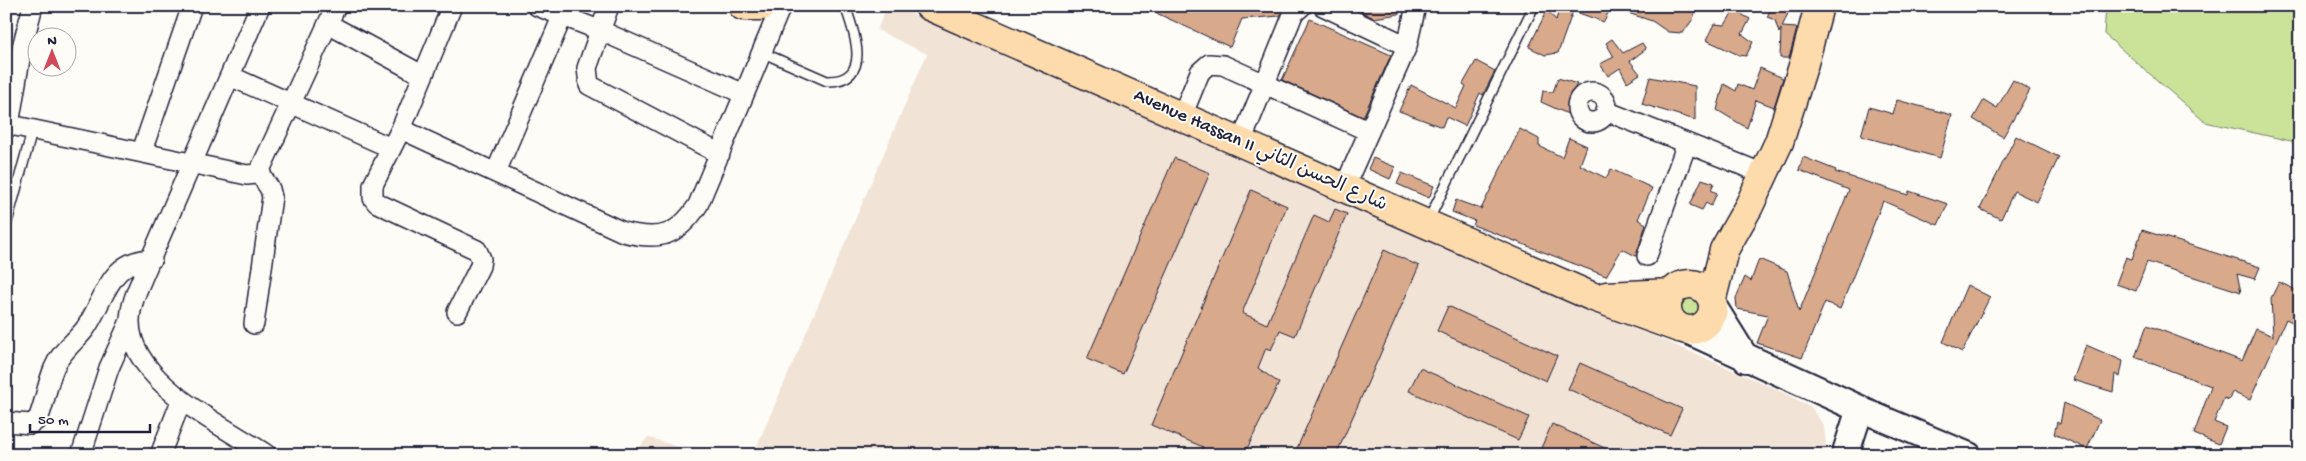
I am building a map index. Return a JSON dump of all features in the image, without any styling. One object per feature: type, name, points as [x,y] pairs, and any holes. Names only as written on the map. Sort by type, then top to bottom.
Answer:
[{"type":"main road","points":[[743,6],[762,6]]},
{"type":"main road","name":"Avenue Hassan II شارع الحسن الثاني","points":[[929,6],[1241,142],[1426,226],[1591,296],[1683,329]]},
{"type":"main road","points":[[1683,329],[1695,330],[1709,321],[1724,250],[1764,174],[1792,102],[1818,10]]},
{"type":"main road","points":[[1724,250],[1675,290],[1667,306],[1670,318],[1683,329],[1860,409],[1845,455]]},
{"type":"main road","points":[[1675,290],[1691,284],[1697,285],[1708,292],[1746,359]]},
{"type":"main road","name":"Avenue Hassan II شارع الحسن الثاني","points":[[1591,296],[1675,290]]},
{"type":"street","points":[[33,6],[22,47],[8,124],[142,151],[247,175],[259,172]]},
{"type":"street","points":[[142,151],[192,6]]},
{"type":"street","points":[[81,455],[110,368],[130,321],[134,301],[260,6]]},
{"type":"street","points":[[259,172],[336,6]]},
{"type":"street","points":[[452,6],[401,129],[372,185],[373,198],[377,203],[426,227],[455,238],[477,250],[480,256],[480,266],[457,312]]},
{"type":"street","points":[[537,6],[599,30],[744,94]]},
{"type":"street","points":[[609,6],[587,68],[589,85],[720,154]]},
{"type":"street","points":[[401,129],[623,232],[650,238],[665,235],[680,227],[690,218],[698,205],[781,6]]},
{"type":"street","points":[[1241,142],[1293,14],[1302,6]]},
{"type":"street","points":[[1323,6],[1407,46]]},
{"type":"street","points":[[1344,188],[1407,46],[1416,6]]},
{"type":"street","points":[[496,172],[562,17]]},
{"type":"street","points":[[328,24],[422,75]]},
{"type":"street","points":[[1182,116],[1200,72],[1209,64],[1223,66],[1264,82],[1368,131]]},
{"type":"street","points":[[230,76],[291,105],[391,148]]},
{"type":"street","points":[[1606,112],[1764,174]]},
{"type":"street","points":[[1647,256],[1687,143]]},
{"type":"street","points":[[254,324],[272,202],[270,189],[259,172]]},
{"type":"street","points":[[6,422],[31,424],[38,419],[54,368],[61,354],[76,341],[90,322],[111,279],[125,265],[137,259],[152,259]]},
{"type":"street","points":[[130,321],[133,343],[145,363],[181,400],[247,449],[267,455]]},
{"type":"street","points":[[160,455],[181,400]]},
{"type":"street","points":[[1860,409],[1969,455]]},
{"type":"lane","points":[[761,52],[827,81],[836,81],[849,75],[856,61],[858,48],[844,6]]},
{"type":"lane","points":[[1426,226],[1534,6]]},
{"type":"lane","points":[[6,226],[33,128]]},
{"type":"shaded area","points":[[887,6],[893,6],[1774,388],[1810,406],[1824,426],[1827,455],[753,455],[927,54],[877,30]]},
{"type":"shaded area","points":[[648,437],[701,455],[633,455]]},
{"type":"green space","points":[[2106,6],[2300,6],[2300,143],[2205,122],[2104,34]]},
{"type":"green space","points":[[1690,293],[1699,296],[1702,305],[1699,314],[1690,317],[1681,314],[1678,305],[1681,296]]},
{"type":"building","points":[[1141,6],[1285,6],[1280,16],[1242,19],[1230,47]]},
{"type":"building","points":[[1360,6],[1398,6],[1399,14],[1374,18],[1362,12]]},
{"type":"building","points":[[1560,6],[1611,6],[1604,22],[1573,11],[1558,53],[1545,55],[1529,47],[1547,10],[1556,20]]},
{"type":"building","points":[[1617,6],[1697,6],[1693,19],[1683,33],[1668,32],[1652,21],[1616,9]]},
{"type":"building","points":[[1772,6],[1789,11],[1782,27],[1797,28],[1789,58],[1780,58],[1781,29],[1779,33],[1775,20],[1767,17]]},
{"type":"building","points":[[1734,10],[1750,19],[1742,34],[1753,42],[1746,56],[1739,55],[1706,40],[1714,24],[1725,25]]},
{"type":"building","points":[[1310,19],[1391,55],[1363,117],[1282,80]]},
{"type":"building","points":[[1612,39],[1623,53],[1642,43],[1646,49],[1630,61],[1640,74],[1627,82],[1620,68],[1608,76],[1600,64],[1614,57],[1606,43]]},
{"type":"building","points":[[1476,61],[1495,71],[1483,95],[1480,93],[1465,126],[1446,117],[1442,127],[1399,111],[1411,85],[1456,108],[1466,86],[1463,84]]},
{"type":"building","points":[[1760,68],[1783,78],[1774,107],[1756,100],[1747,128],[1717,110],[1724,84],[1736,91],[1738,84],[1752,90]]},
{"type":"building","points":[[1650,77],[1695,86],[1695,120],[1642,104]]},
{"type":"building","points":[[1558,78],[1577,84],[1570,97],[1574,103],[1570,115],[1541,102],[1543,91],[1553,92]]},
{"type":"building","points":[[2013,80],[2030,90],[2003,137],[1973,119],[1984,100],[1997,108]]},
{"type":"building","points":[[1897,100],[1952,115],[1940,158],[1861,136],[1869,107],[1893,114]]},
{"type":"building","points":[[1520,129],[1539,139],[1539,146],[1562,157],[1569,138],[1587,146],[1580,165],[1606,178],[1611,169],[1652,188],[1638,219],[1646,224],[1636,256],[1622,249],[1606,276],[1473,225],[1475,221],[1452,212],[1456,200],[1481,209]]},
{"type":"building","points":[[2016,136],[2059,157],[2037,202],[2014,191],[2001,219],[1980,209]]},
{"type":"building","points":[[1803,157],[1836,170],[1835,172],[1908,195],[1909,191],[1948,204],[1938,225],[1883,201],[1840,309],[1825,302],[1802,358],[1757,343],[1768,315],[1737,309],[1736,298],[1745,277],[1751,281],[1759,259],[1787,271],[1799,312],[1849,190],[1799,170]]},
{"type":"building","points":[[1174,158],[1210,173],[1123,374],[1087,359]]},
{"type":"building","points":[[1373,158],[1395,167],[1390,179],[1368,169]]},
{"type":"building","points":[[1402,173],[1434,186],[1429,198],[1397,184]]},
{"type":"building","points":[[1702,179],[1714,183],[1711,190],[1717,193],[1711,206],[1706,203],[1702,210],[1690,205]]},
{"type":"building","points":[[1251,190],[1287,206],[1242,313],[1267,324],[1314,215],[1329,222],[1335,209],[1347,214],[1295,336],[1280,330],[1271,350],[1266,348],[1258,368],[1279,383],[1244,455],[1200,455],[1203,447],[1151,425]]},
{"type":"building","points":[[2142,230],[2260,267],[2255,279],[2237,274],[2241,292],[2147,262],[2136,291],[2116,284],[2126,257],[2132,259]]},
{"type":"building","points":[[1384,250],[1419,266],[1336,455],[1294,455]]},
{"type":"building","points":[[2279,282],[2300,292],[2300,326],[2286,319],[2250,400],[2232,392],[2229,400],[2224,398],[2214,422],[2226,427],[2219,444],[2194,434],[2211,386],[2135,357],[2147,325],[2242,361],[2256,329],[2273,336],[2271,298]]},
{"type":"building","points":[[1967,285],[1990,297],[1962,352],[1943,342]]},
{"type":"building","points":[[1448,306],[1557,356],[1546,381],[1437,331]]},
{"type":"building","points":[[2086,345],[2123,361],[2120,377],[2115,374],[2113,392],[2073,380]]},
{"type":"building","points":[[1580,363],[1682,409],[1670,435],[1568,389]]},
{"type":"building","points":[[1420,368],[1529,417],[1518,440],[1409,391]]},
{"type":"building","points":[[2064,403],[2100,420],[2087,449],[2054,434],[2057,422],[2060,424]]},
{"type":"building","points":[[1552,424],[1620,455],[1550,455],[1540,450]]}]
